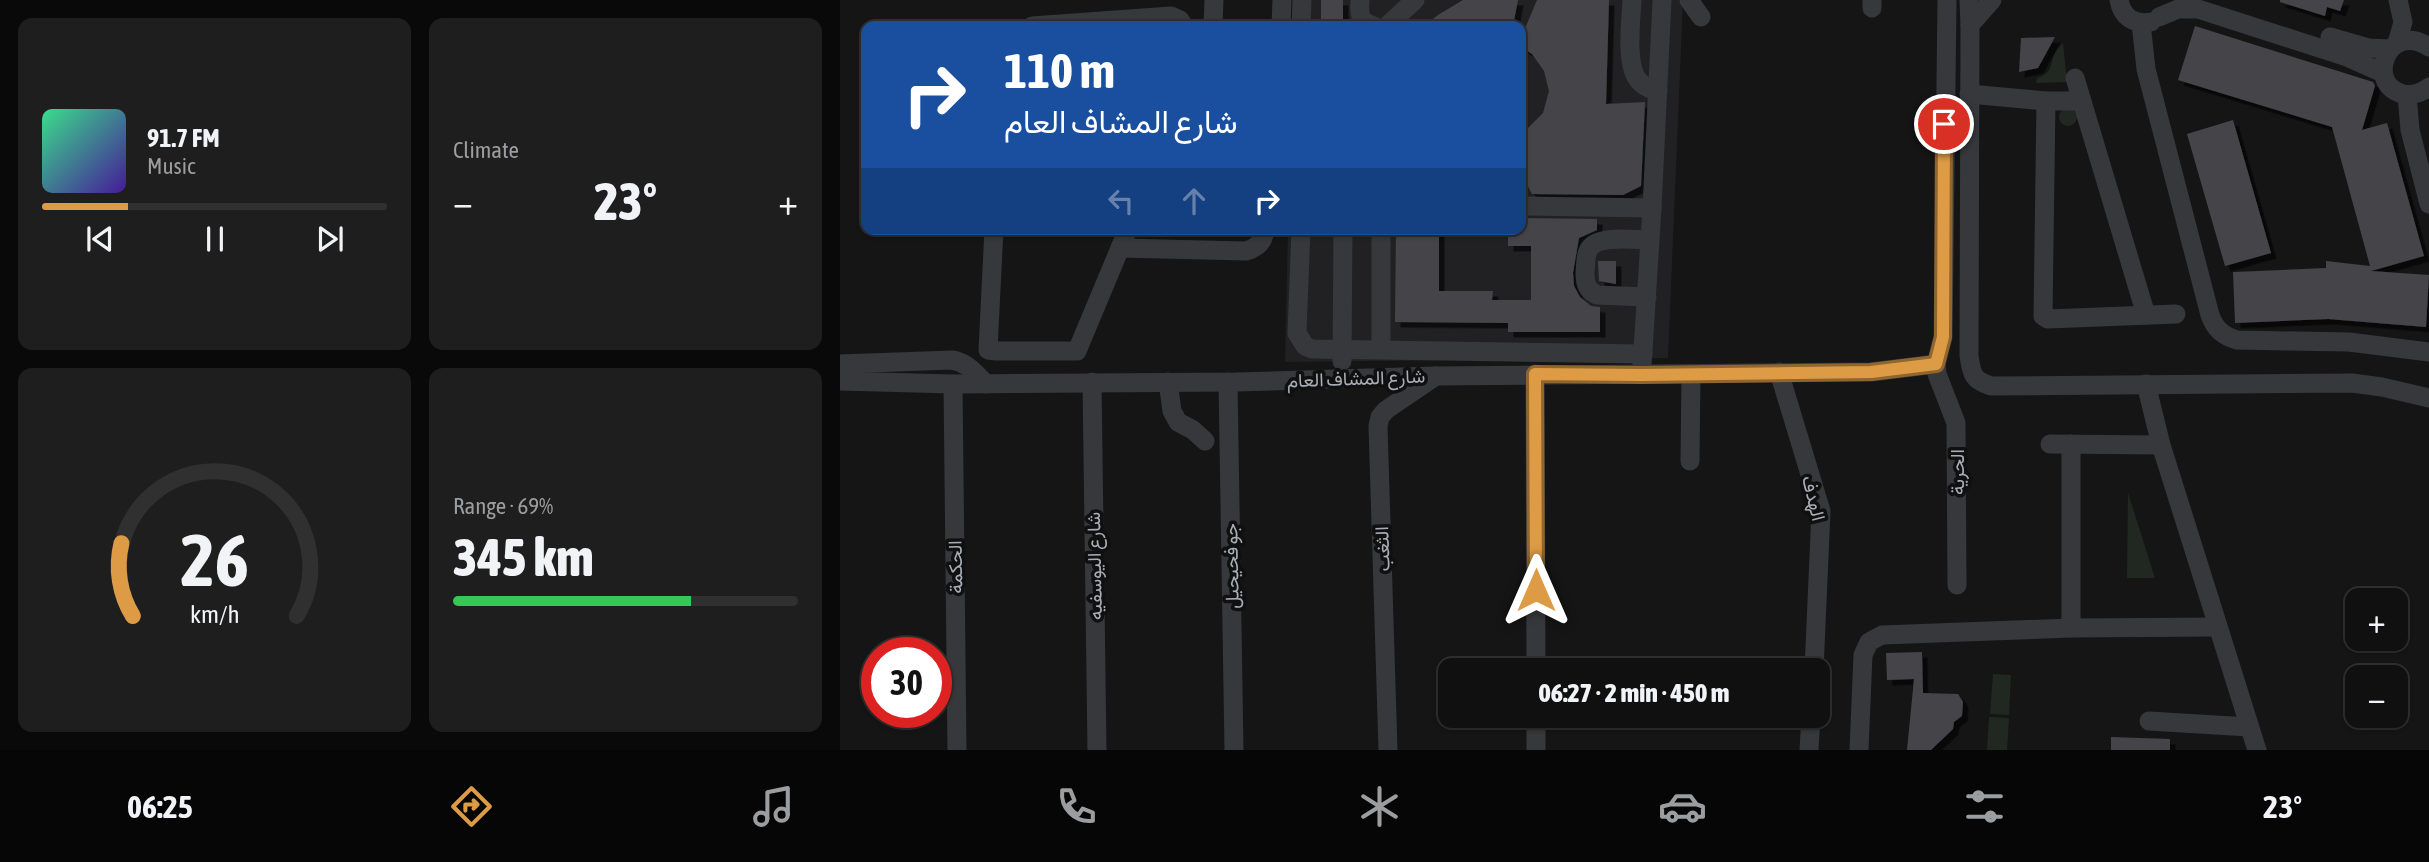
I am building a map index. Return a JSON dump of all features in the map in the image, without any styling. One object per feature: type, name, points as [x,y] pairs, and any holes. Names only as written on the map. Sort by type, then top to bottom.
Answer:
[{"type":"street","points":[[1213,21],[1214,0]]},
{"type":"street","points":[[1282,0],[1282,21]]},
{"type":"street","points":[[1301,21],[1302,0]]},
{"type":"street","points":[[1360,0],[1360,17],[1363,21]]},
{"type":"street","points":[[1392,21],[1415,0]]},
{"type":"street","points":[[1632,0],[1631,65],[1639,81],[1658,91]]},
{"type":"street","points":[[1641,375],[1662,0]]},
{"type":"street","points":[[1689,0],[1701,17]]},
{"type":"street","points":[[1938,372],[1943,337],[1947,0]]},
{"type":"street","points":[[1969,0],[1969,356],[1972,373],[1976,378]]},
{"type":"street","points":[[1969,25],[1992,0]]},
{"type":"street","points":[[2119,0],[2124,15],[2199,9],[2347,57],[2383,73],[2392,88],[2407,95],[2416,94],[2429,87]]},
{"type":"street","points":[[2212,0],[2358,46],[2394,46]]},
{"type":"street","points":[[2394,46],[2403,22],[2398,0]]},
{"type":"street","points":[[2408,0],[2414,26],[2425,45]]},
{"type":"street","points":[[2156,13],[2143,58],[2210,315],[2217,329],[2237,340],[2350,342],[2429,352]]},
{"type":"street","points":[[1102,21],[1171,16],[1181,21]]},
{"type":"street","points":[[2383,73],[2385,56],[2394,46],[2405,40],[2425,45]]},
{"type":"street","points":[[2075,78],[2146,315]]},
{"type":"street","points":[[2407,95],[2410,130],[2429,204]]},
{"type":"street","points":[[1970,102],[2046,104],[2082,101]]},
{"type":"street","points":[[2046,104],[2043,316],[2051,319],[2176,314]]},
{"type":"street","points":[[1526,206],[1652,208]]},
{"type":"street","points":[[986,384],[994,235]]},
{"type":"street","points":[[1064,382],[1125,235]]},
{"type":"street","points":[[1120,248],[1246,251],[1258,246],[1264,235]]},
{"type":"street","points":[[1301,235],[1297,332],[1305,346],[1312,349],[1643,354]]},
{"type":"street","points":[[1343,235],[1343,379]]},
{"type":"street","points":[[1381,235],[1381,349]]},
{"type":"street","points":[[1647,297],[1592,293],[1586,283],[1586,260],[1589,248],[1600,240],[1650,240]]},
{"type":"street","points":[[988,350],[1077,351]]},
{"type":"street","points":[[840,364],[952,360],[971,369],[986,384]]},
{"type":"street","name":"الهدف","points":[[1779,372],[1821,510],[1815,658]]},
{"type":"street","name":"شارع المشاف العام","points":[[840,381],[986,384],[1228,382],[1535,374],[1938,372],[1976,378],[1979,382],[1991,386],[2352,383],[2429,398]]},
{"type":"street","name":"الحرية","points":[[1938,372],[1954,415],[1956,430],[1957,585]]},
{"type":"street","points":[[1690,461],[1691,373]]},
{"type":"street","points":[[1535,374],[1536,658]]},
{"type":"street","name":"الثغب","points":[[1388,750],[1378,426],[1386,410],[1436,376]]},
{"type":"street","name":"شارع اليوسفيه","points":[[1092,382],[1097,750]]},
{"type":"street","points":[[1168,382],[1172,411],[1178,422],[1193,430],[1205,442]]},
{"type":"street","name":"جو فحيحيل","points":[[1228,382],[1234,750]]},
{"type":"street","name":"الحكمة","points":[[953,384],[957,750]]},
{"type":"street","points":[[2146,384],[2161,445],[2257,750]]},
{"type":"street","points":[[2050,444],[2161,445]]},
{"type":"street","points":[[2071,444],[2071,628]]},
{"type":"street","points":[[1859,750],[1863,655],[1865,648],[1875,637],[1889,634],[2071,628],[2217,627]]},
{"type":"street","points":[[2149,721],[2249,727]]},
{"type":"street","points":[[1536,728],[1536,750]]},
{"type":"street","points":[[1809,750],[1810,728]]},
{"type":"shaded area","points":[[1294,0],[1683,0],[1668,358],[1285,362],[1288,235],[1526,235],[1526,21],[1294,21]]},
{"type":"shaded area","points":[[2063,43],[2067,82],[2036,83],[2037,78],[2049,71],[2055,53]]},
{"type":"shaded area","points":[[2068,108],[2076,113],[2077,117],[2072,125],[2068,126],[2060,121],[2059,117],[2064,109]]},
{"type":"shaded area","points":[[2128,493],[2155,578],[2127,578]]},
{"type":"shaded area","points":[[1993,674],[2011,675],[2009,715],[1990,714]]},
{"type":"shaded area","points":[[1989,717],[2009,718],[2007,750],[1987,750]]},
{"type":"building","points":[[1321,0],[1343,0],[1343,21],[1321,21]]},
{"type":"building","points":[[1463,0],[1518,0],[1514,21],[1430,21]]},
{"type":"building","points":[[1537,0],[1609,0],[1606,104],[1645,102],[1641,186],[1623,195],[1532,194],[1526,183],[1526,130],[1543,113],[1549,91],[1544,71],[1526,50],[1526,26]]},
{"type":"building","points":[[2280,0],[2344,0],[2340,11],[2327,7],[2325,16]]},
{"type":"building","points":[[2195,26],[2373,82],[2375,86],[2362,130],[2387,123],[2424,256],[2371,271],[2429,275],[2426,327],[2328,319],[2235,323],[2233,272],[2326,268],[2326,261],[2370,266],[2332,127],[2178,80]]},
{"type":"building","points":[[2055,37],[2038,68],[2019,72],[2021,38]]},
{"type":"building","points":[[2233,120],[2271,253],[2225,266],[2187,134]]},
{"type":"building","points":[[1526,218],[1597,219],[1597,230],[1579,238],[1573,273],[1574,286],[1580,297],[1591,306],[1600,307],[1600,332],[1508,332],[1508,323],[1395,322],[1396,235],[1439,235],[1439,291],[1493,291],[1492,300],[1531,300],[1531,246],[1508,246],[1508,235],[1526,235]]},
{"type":"building","points":[[1598,261],[1616,261],[1616,284],[1599,281]]},
{"type":"building","points":[[1922,652],[1923,693],[1958,694],[1963,702],[1962,716],[1954,722],[1953,729],[1931,750],[1907,750],[1914,679],[1887,680],[1886,653]]},
{"type":"building","points":[[2111,737],[2170,739],[2170,750],[2111,750]]},
{"type":"route","points":[[1536,590],[1535,374],[1871,372],[1936,364],[1943,337],[1944,124]]}]
